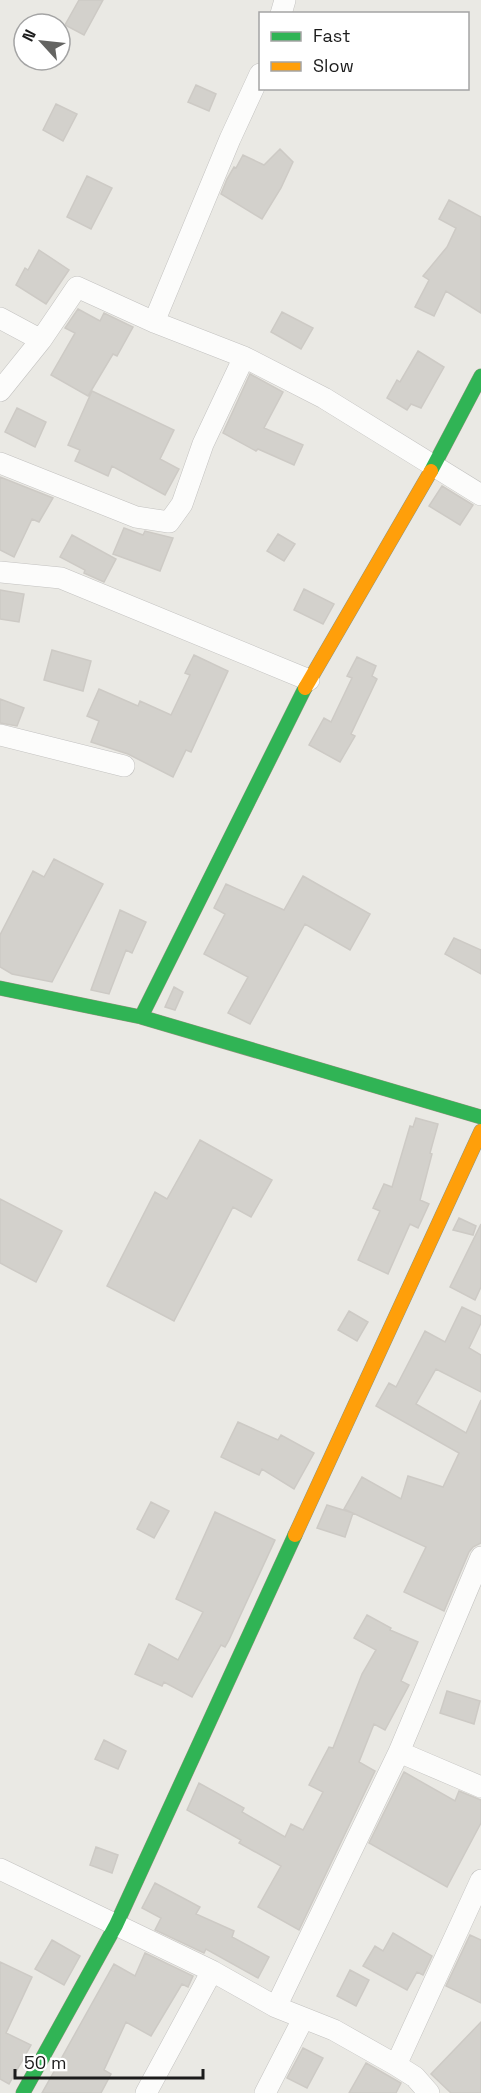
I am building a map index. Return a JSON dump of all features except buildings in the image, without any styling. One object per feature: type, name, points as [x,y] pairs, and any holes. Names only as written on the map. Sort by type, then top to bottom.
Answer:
[{"type":"street","points":[[154,321],[230,139],[259,78]]},
{"type":"street","points":[[0,391],[41,340],[77,288],[244,357],[324,398],[481,495]]},
{"type":"street","points":[[0,318],[41,340]]},
{"type":"street","points":[[0,463],[136,517],[169,522],[182,504],[203,444],[244,357]]},
{"type":"street","points":[[141,1017],[309,680],[434,466],[481,376]]},
{"type":"street","points":[[0,572],[61,578],[309,680]]},
{"type":"street","points":[[0,735],[124,766]]},
{"type":"street","points":[[0,988],[141,1017],[481,1117]]},
{"type":"street","points":[[23,2093],[116,1925],[481,1131]]},
{"type":"street","points":[[276,2007],[399,1752],[481,1557]]},
{"type":"street","points":[[399,1752],[481,1787]]},
{"type":"street","points":[[0,1869],[212,1971],[276,2007],[334,2030],[396,2065],[411,2085],[429,2093]]},
{"type":"street","points":[[396,2065],[481,1881]]},
{"type":"street","points":[[146,2093],[212,1971]]},
{"type":"street","points":[[265,2093],[303,2019]]},
{"type":"traffic: fast","points":[[431,471],[481,376]]},
{"type":"traffic: fast","points":[[141,1017],[305,688]]},
{"type":"traffic: fast","points":[[0,988],[141,1017],[481,1117]]},
{"type":"traffic: fast","points":[[23,2093],[116,1925],[295,1535]]},
{"type":"traffic: slow","points":[[305,688],[431,471]]},
{"type":"traffic: slow","points":[[295,1535],[481,1131]]}]
